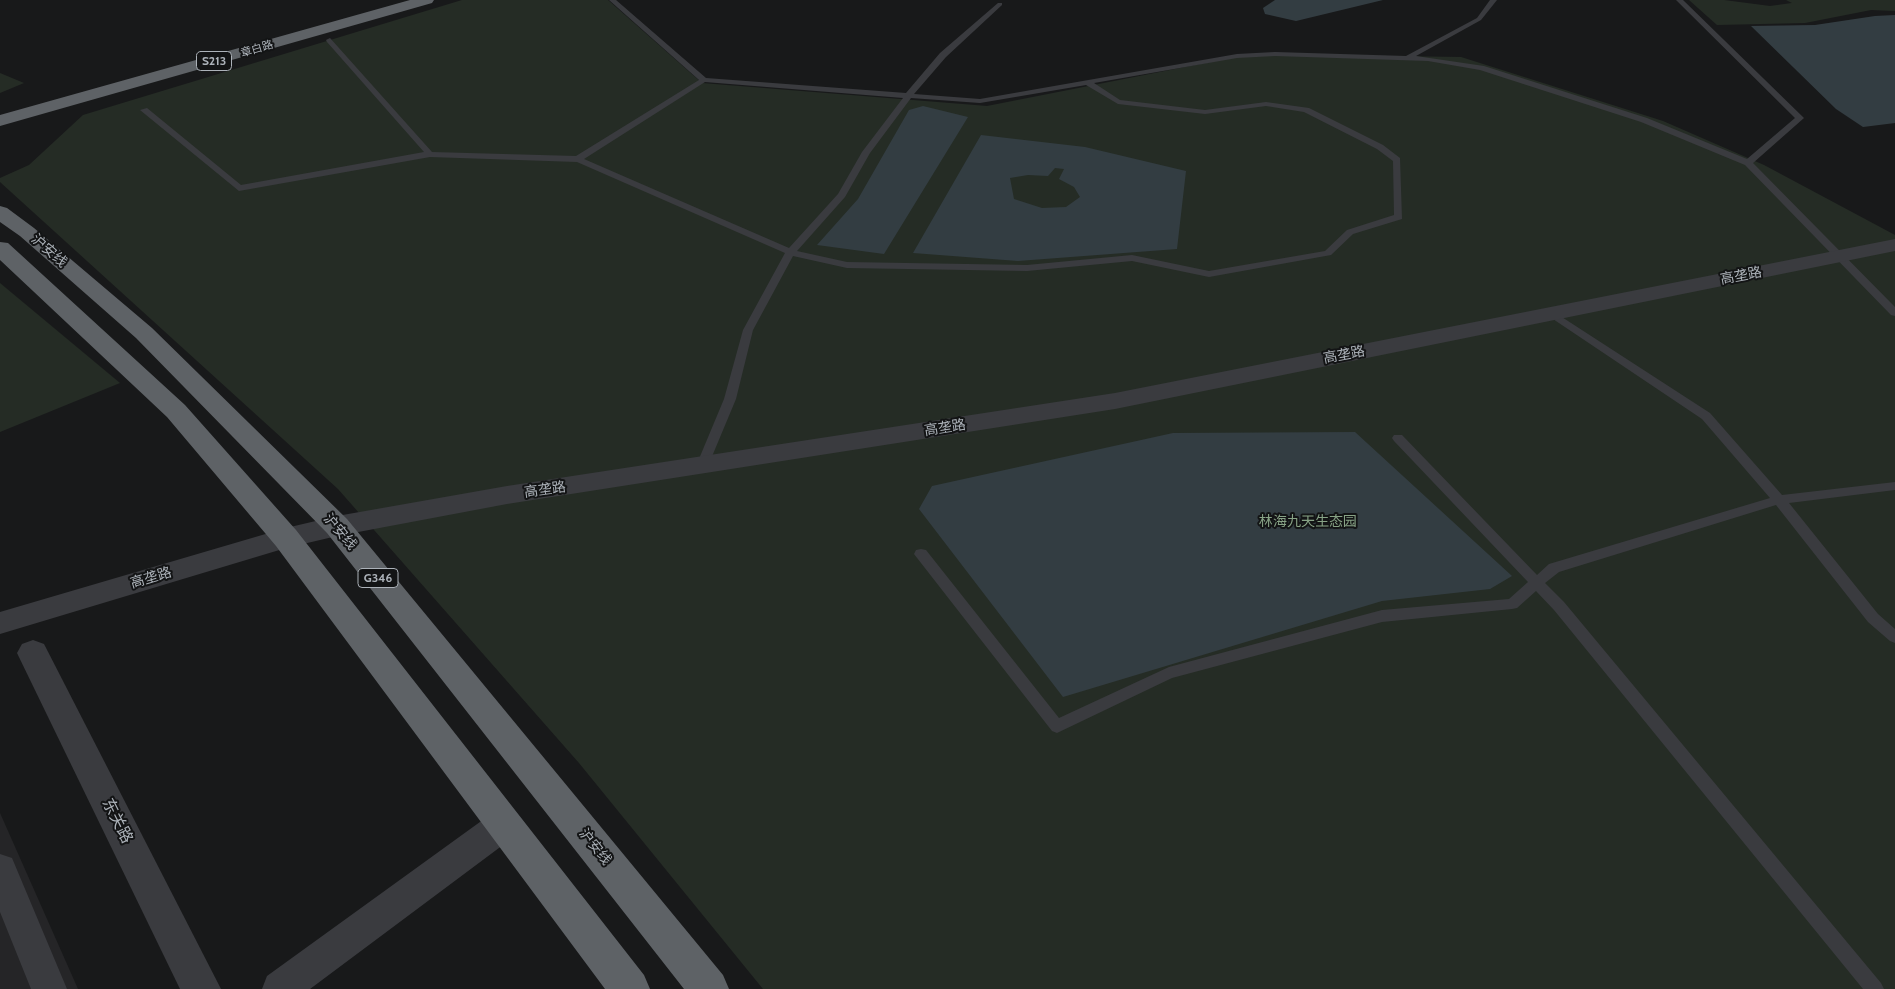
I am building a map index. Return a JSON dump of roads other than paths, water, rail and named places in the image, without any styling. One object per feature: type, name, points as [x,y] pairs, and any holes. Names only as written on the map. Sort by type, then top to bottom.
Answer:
[{"type":"highway","name":"章白路","points":[[0,121],[74,96],[396,0]]},
{"type":"highway","name":"章白路","points":[[0,113],[74,96],[427,0]]},
{"type":"highway","points":[[0,108],[74,96]]},
{"type":"highway","points":[[0,137],[31,118],[74,96]]},
{"type":"highway","name":"沪安线","points":[[0,212],[27,232],[144,332],[337,526],[709,989]]},
{"type":"highway","points":[[0,248],[176,411],[286,538],[503,825],[630,989]]},
{"type":"street","name":"高垄路","points":[[0,623],[286,538],[337,526],[507,495],[1115,400],[1895,245]]},
{"type":"street","name":"东关路","points":[[33,652],[200,989]]},
{"type":"street","points":[[280,989],[503,825]]},
{"type":"street","points":[[0,870],[49,989]]},
{"type":"lane","points":[[612,0],[704,80]]},
{"type":"lane","points":[[1407,59],[1479,18],[1494,0]]},
{"type":"lane","points":[[1679,0],[1800,118],[1748,163]]},
{"type":"lane","points":[[702,466],[730,399],[748,330],[790,252],[842,195],[866,152],[909,95],[943,55],[1000,4]]},
{"type":"lane","points":[[330,40],[430,154]]},
{"type":"lane","points":[[578,159],[704,80],[980,101],[1237,56],[1275,54],[1428,59],[1481,68],[1644,120],[1748,163],[1895,312]]},
{"type":"lane","points":[[144,110],[239,188],[430,154],[578,159],[790,252],[847,265],[1027,268],[1132,258],[1209,274],[1328,253],[1350,232],[1398,217],[1396,160],[1380,147],[1306,110],[1266,104],[1204,112],[1118,102],[1087,82]]},
{"type":"lane","points":[[1551,313],[1706,416],[1779,500],[1873,618],[1895,637]]},
{"type":"lane","points":[[1398,438],[1537,582],[1572,621],[1875,989]]},
{"type":"lane","points":[[920,554],[1057,726],[1169,673],[1382,616],[1512,604],[1554,568],[1779,500],[1895,486]]},
{"type":"park label","name":"林海九天生态园","points":[[1308,522]]}]
